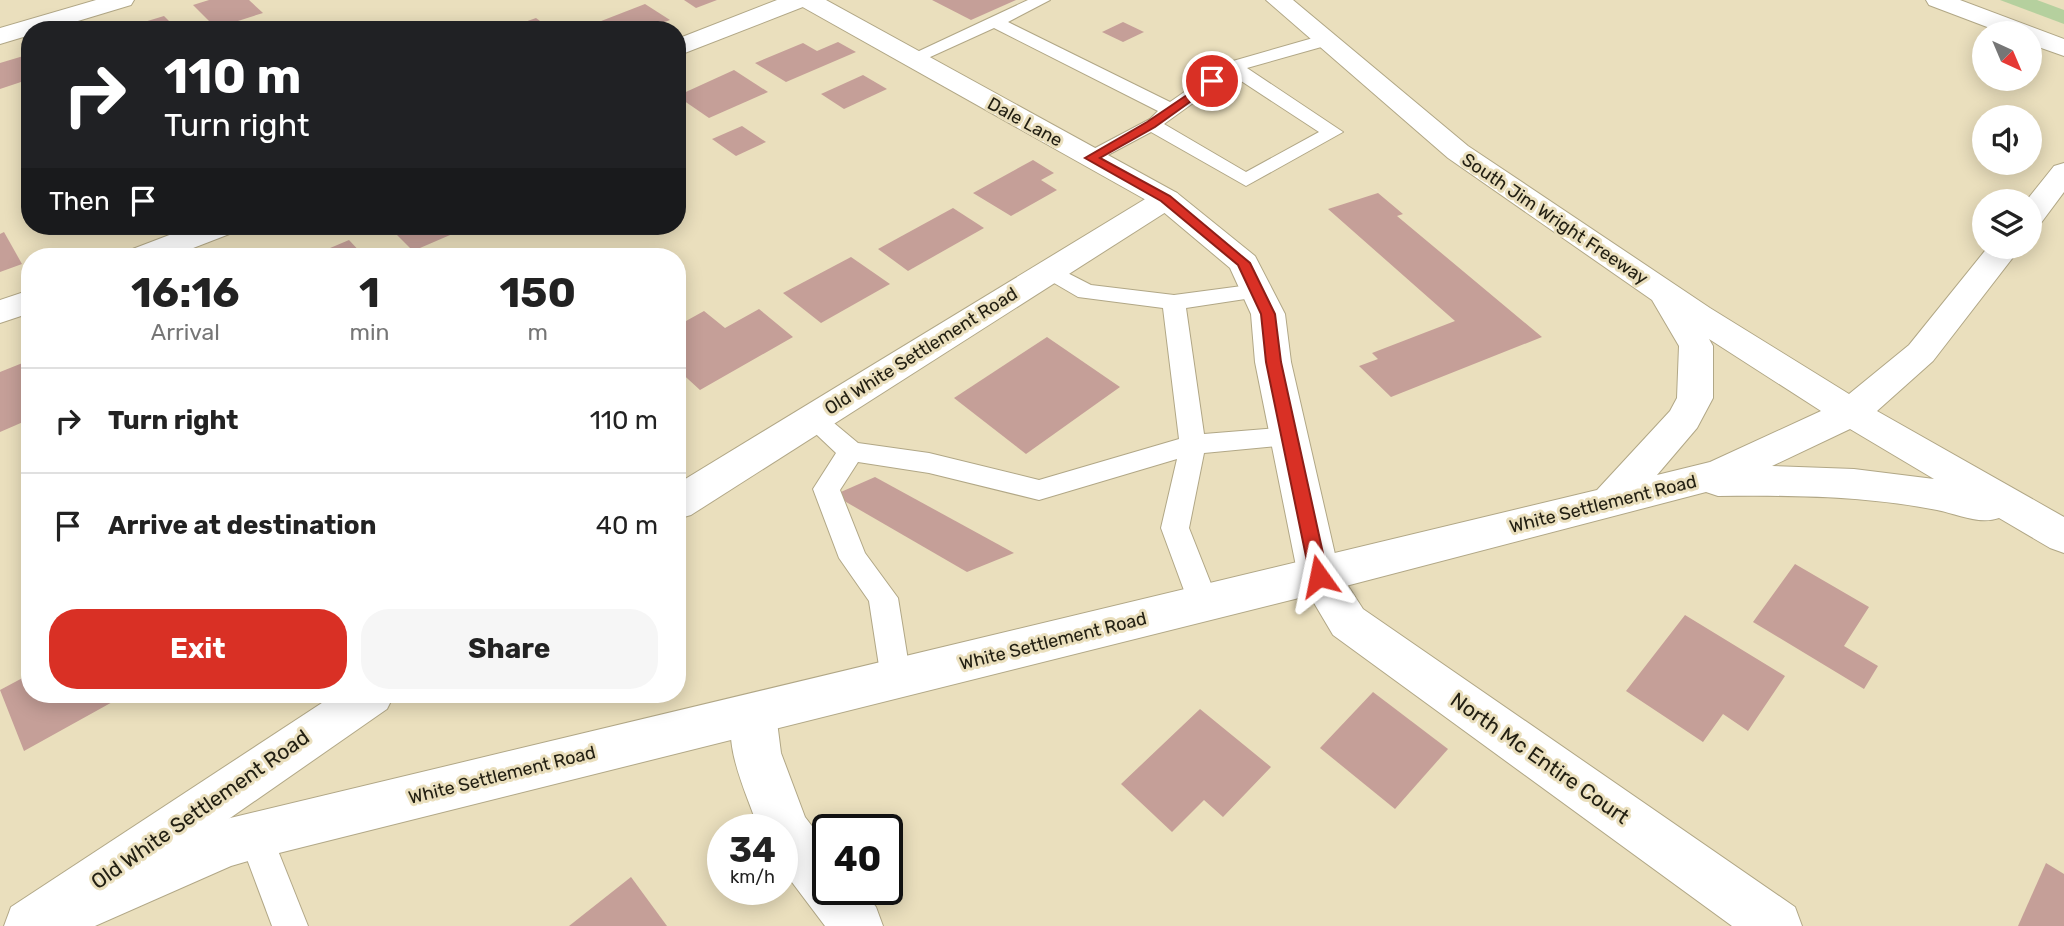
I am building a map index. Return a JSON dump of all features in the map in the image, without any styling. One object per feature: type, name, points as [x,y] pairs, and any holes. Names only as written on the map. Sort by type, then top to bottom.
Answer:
[{"type":"main road","points":[[51,21],[122,0]]},
{"type":"main road","points":[[686,44],[799,0]]},
{"type":"main road","name":"Dale Lane","points":[[808,0],[1166,199],[1244,263],[1268,314],[1273,362],[1319,576]]},
{"type":"main road","name":"South Jim Wright Freeway","points":[[1278,0],[1458,152],[1655,287],[1851,413],[2048,529]]},
{"type":"main road","points":[[1938,0],[1993,21]]},
{"type":"main road","points":[[0,36],[21,30]]},
{"type":"main road","points":[[2042,40],[2064,48]]},
{"type":"main road","points":[[2042,200],[2064,172]]},
{"type":"main road","name":"Old White Settlement Road","points":[[686,498],[1166,199]]},
{"type":"main road","points":[[164,248],[198,235]]},
{"type":"main road","name":"White Settlement Road","points":[[32,926],[226,843],[255,835],[1319,576],[1720,474],[1851,413],[1921,354],[1996,259]]},
{"type":"main road","points":[[1610,502],[1684,419],[1695,398],[1696,346],[1655,287]]},
{"type":"main road","points":[[0,312],[21,304]]},
{"type":"main road","points":[[1691,481],[1792,480],[1906,488],[2048,529]]},
{"type":"main road","name":"North Mc Entire Court","points":[[1319,576],[1348,622],[1776,926]]},
{"type":"main road","name":"Old White Settlement Road","points":[[32,926],[359,703]]},
{"type":"main road","points":[[753,714],[757,753],[785,832],[857,926]]},
{"type":"lane","points":[[911,59],[1042,0]]},
{"type":"lane","points":[[995,22],[1171,110]]},
{"type":"lane","points":[[1091,158],[1151,124],[1232,67],[1326,40]]},
{"type":"lane","points":[[1151,124],[1246,180],[1333,132],[1232,67]]},
{"type":"lane","points":[[1051,271],[1086,292],[1174,302],[1257,291]]},
{"type":"lane","points":[[1174,302],[1193,445],[1175,528],[1204,604]]},
{"type":"lane","points":[[813,419],[851,451],[929,463],[1039,490],[1193,445],[1289,436]]},
{"type":"lane","points":[[851,451],[826,489],[853,558],[883,598],[896,679]]},
{"type":"lane","points":[[255,835],[290,926]]},
{"type":"green space","points":[[2000,0],[2037,0],[2064,10],[2064,24]]},
{"type":"building","points":[[209,0],[249,0],[263,13],[238,21],[209,21],[193,5]]},
{"type":"building","points":[[684,0],[717,0],[696,8]]},
{"type":"building","points":[[932,0],[1016,0],[971,20]]},
{"type":"building","points":[[645,4],[670,20],[667,21],[601,21]]},
{"type":"building","points":[[164,16],[169,21],[147,21]]},
{"type":"building","points":[[1123,22],[1144,32],[1123,42],[1102,32]]},
{"type":"building","points":[[838,42],[856,52],[786,82],[755,63],[803,43],[817,51]]},
{"type":"building","points":[[21,57],[21,82],[0,89],[0,63]]},
{"type":"building","points":[[734,70],[768,92],[709,118],[686,102],[686,92]]},
{"type":"building","points":[[863,75],[887,89],[844,109],[821,94]]},
{"type":"building","points":[[742,126],[766,142],[736,156],[712,139]]},
{"type":"building","points":[[1033,160],[1054,173],[1041,180],[1057,190],[1011,216],[973,193]]},
{"type":"building","points":[[1378,193],[1403,214],[1397,216],[1542,337],[1391,397],[1359,366],[1378,359],[1372,353],[1455,321],[1328,209]]},
{"type":"building","points":[[953,208],[984,228],[908,271],[878,249]]},
{"type":"building","points":[[4,232],[21,264],[0,272],[0,234]]},
{"type":"building","points":[[397,235],[450,235],[420,248],[410,248]]},
{"type":"building","points":[[349,240],[357,248],[330,248]]},
{"type":"building","points":[[851,257],[890,284],[821,323],[783,293]]},
{"type":"building","points":[[759,309],[793,337],[700,390],[686,377],[686,321],[704,311],[725,328]]},
{"type":"building","points":[[1047,337],[1120,387],[1026,454],[954,398]]},
{"type":"building","points":[[21,364],[21,423],[0,432],[0,372]]},
{"type":"building","points":[[875,477],[1014,553],[967,572],[834,495]]},
{"type":"building","points":[[1795,564],[1869,607],[1844,646],[1878,666],[1864,689],[1753,622]]},
{"type":"building","points":[[1685,615],[1785,676],[1748,731],[1723,714],[1703,742],[1626,691]]},
{"type":"building","points":[[21,679],[21,703],[111,703],[24,751],[0,690]]},
{"type":"building","points":[[1373,692],[1448,749],[1395,809],[1320,748]]},
{"type":"building","points":[[1200,709],[1271,767],[1223,817],[1204,800],[1172,832],[1121,784]]},
{"type":"building","points":[[2046,863],[2064,874],[2064,926],[2018,926]]},
{"type":"building","points":[[631,877],[667,926],[569,926]]},
{"type":"route","points":[[1212,81],[1151,124],[1091,158],[1166,199],[1244,263],[1268,314],[1273,362],[1319,576]]}]
